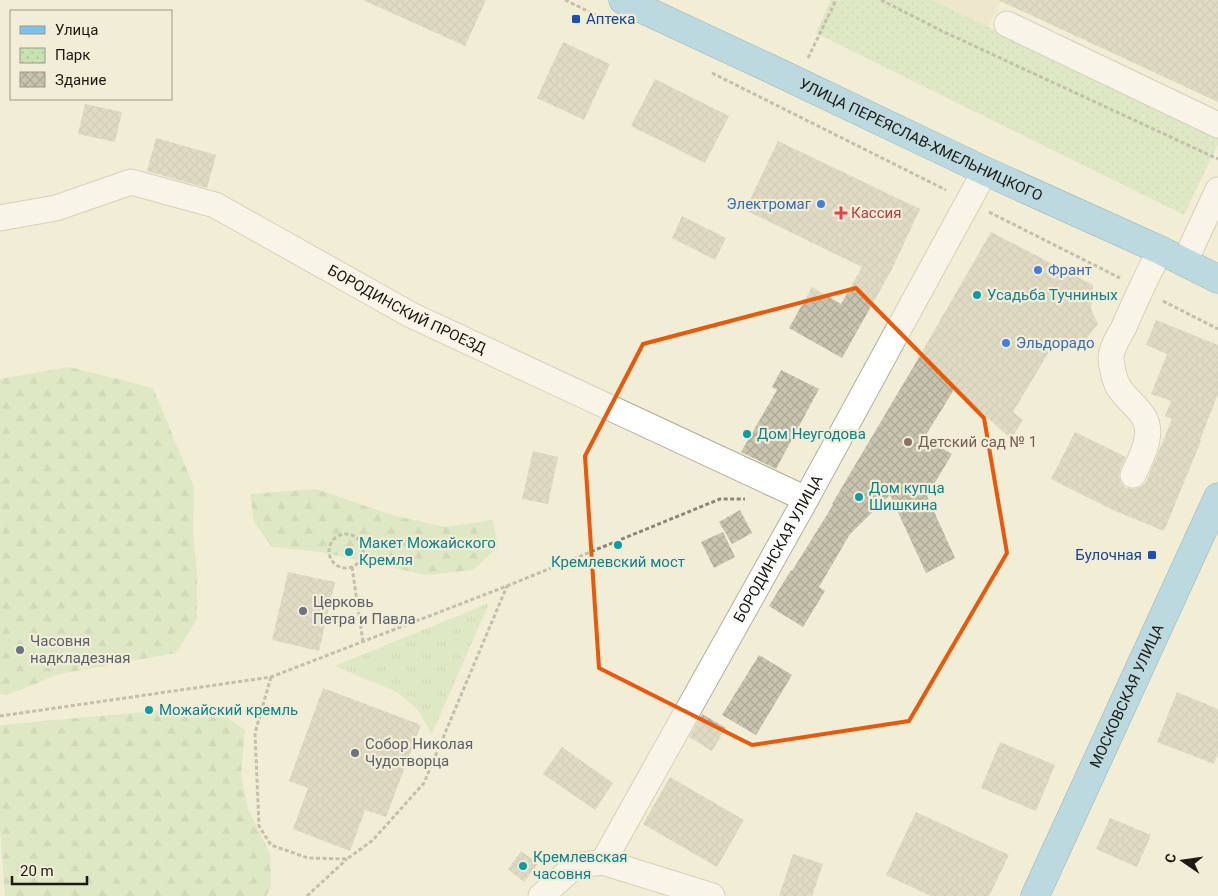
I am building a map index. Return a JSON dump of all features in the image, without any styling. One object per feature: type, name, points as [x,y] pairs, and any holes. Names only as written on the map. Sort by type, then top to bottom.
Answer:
[{"type":"main road","name":"УЛИЦА ПЕРЕЯСЛАВ-ХМЕЛЬНИЦКОГО","points":[[616,11],[776,71],[1160,250],[1218,279]]},
{"type":"main road","name":"МОСКОВСКАЯ УЛИЦА","points":[[1036,896],[1218,497]]},
{"type":"street","points":[[1007,24],[1218,125]]},
{"type":"street","name":"БОРОДИНСКАЯ УЛИЦА","points":[[603,862],[806,499],[985,170]]},
{"type":"street","name":"БОРОДИНСКИЙ ПРОЕЗД","points":[[0,218],[56,208],[131,182],[215,205],[411,315],[806,499]]},
{"type":"street","points":[[1184,263],[1218,190]]},
{"type":"street","points":[[1133,475],[1147,438],[1147,422],[1140,410],[1128,400],[1118,386],[1113,373],[1111,357],[1140,289],[1160,250]]},
{"type":"street","points":[[541,896],[575,866],[603,862],[712,896]]},
{"type":"path","points":[[566,0],[616,11]]},
{"type":"path","points":[[817,39],[836,0]]},
{"type":"path","points":[[881,0],[942,31],[1218,159]]},
{"type":"path","points":[[705,70],[968,201],[1218,329]]},
{"type":"path","points":[[0,716],[271,677],[507,586],[720,499],[748,499]]},
{"type":"path","points":[[343,534],[354,536],[362,544],[363,555],[357,564],[352,567],[336,565],[330,556],[330,545],[337,537],[343,534]]},
{"type":"path","points":[[352,567],[363,642]]},
{"type":"path","points":[[308,896],[347,859],[373,840],[424,784],[507,586]]},
{"type":"path","points":[[271,677],[255,733],[259,826],[271,845],[308,858],[347,859]]},
{"type":"highlighted area","points":[[856,288],[984,418],[1007,553],[909,721],[752,745],[599,668],[585,456],[643,344]]},
{"type":"shaded area","points":[[932,0],[1001,0],[988,27]]},
{"type":"green space","points":[[831,0],[932,0],[1218,137],[1218,144],[1184,215],[816,33]]},
{"type":"green space","points":[[69,367],[153,388],[194,487],[193,533],[197,574],[197,619],[176,653],[60,674],[7,695],[0,694],[0,379]]},
{"type":"green space","points":[[316,489],[392,515],[445,527],[493,520],[498,547],[473,570],[426,575],[320,552],[272,547],[254,522],[250,494]]},
{"type":"green space","points":[[489,603],[432,734],[418,710],[397,692],[335,666]]},
{"type":"green space","points":[[212,706],[245,730],[241,775],[248,809],[270,854],[271,887],[266,896],[5,896],[0,830],[0,725]]},
{"type":"building","points":[[363,0],[486,0],[465,46]]},
{"type":"building","points":[[998,0],[1218,0],[1218,102]]},
{"type":"building","points":[[563,42],[610,64],[584,120],[537,98]]},
{"type":"building","points":[[655,79],[729,116],[705,163],[631,126]]},
{"type":"building","points":[[85,104],[122,112],[115,142],[78,134]]},
{"type":"building","points":[[156,138],[216,155],[207,188],[147,171]]},
{"type":"building","points":[[778,141],[920,209],[891,271],[842,358],[789,328],[812,287],[841,304],[862,267],[745,210]]},
{"type":"building","points":[[682,216],[726,238],[715,260],[672,238]]},
{"type":"building","points":[[991,232],[1093,285],[1091,309],[1098,324],[1077,350],[1050,350],[1013,412],[1023,420],[1011,439],[955,388],[924,438],[952,454],[927,496],[955,558],[926,573],[890,495],[850,534],[819,587],[825,591],[803,627],[769,606],[833,505]]},
{"type":"building","points":[[1156,320],[1218,345],[1218,394],[1164,531],[1115,511],[1051,479],[1075,432],[1126,457],[1119,476],[1121,483],[1126,488],[1135,489],[1146,482],[1172,419],[1165,416],[1171,401],[1151,394],[1167,354],[1146,345]]},
{"type":"building","points":[[781,370],[819,389],[776,469],[741,452],[777,390],[772,387]]},
{"type":"building","points":[[533,451],[558,457],[548,504],[522,499]]},
{"type":"building","points":[[740,510],[752,533],[732,544],[719,522]]},
{"type":"building","points":[[723,532],[735,557],[714,568],[701,542]]},
{"type":"building","name":"Церковь Петра и Павла","points":[[288,572],[335,582],[319,651],[272,640]]},
{"type":"building","points":[[759,655],[792,675],[756,735],[722,715]]},
{"type":"building","name":"Собор Николая Чудотворца","points":[[323,688],[421,725],[386,817],[365,810],[350,851],[293,829],[308,788],[289,781]]},
{"type":"building","points":[[1177,692],[1218,709],[1218,753],[1214,764],[1157,742]]},
{"type":"building","points":[[702,714],[726,728],[712,751],[689,737]]},
{"type":"building","points":[[1000,742],[1055,765],[1036,811],[981,788]]},
{"type":"building","points":[[562,747],[613,783],[595,810],[543,774]]},
{"type":"building","points":[[670,777],[744,820],[717,867],[643,824]]},
{"type":"building","points":[[916,812],[1009,855],[989,896],[931,896],[886,875]]},
{"type":"building","points":[[1110,818],[1151,835],[1137,867],[1096,849]]},
{"type":"building","name":"Кремлевская часовня","points":[[521,851],[538,864],[524,882],[508,869]]},
{"type":"building","points":[[793,854],[823,864],[812,896],[779,896]]},
{"type":"place","name":"Аптека","points":[[576,19]]},
{"type":"place","name":"Электромаг","points":[[821,204]]},
{"type":"place","name":"Кассия","points":[[841,213]]},
{"type":"place","name":"Франт","points":[[1038,270]]},
{"type":"place","name":"Усадьба Тучниных","points":[[977,295]]},
{"type":"place","name":"Эльдорадо","points":[[1006,343]]},
{"type":"place","name":"Дом Неугодова","points":[[747,434]]},
{"type":"place","name":"Детский сад № 1","points":[[908,442]]},
{"type":"place","name":"Дом купца Шишкина","points":[[859,497]]},
{"type":"place","name":"Кремлевский мост","points":[[618,545]]},
{"type":"place","name":"Макет Можайского Кремля","points":[[349,552]]},
{"type":"place","name":"Булочная","points":[[1152,555]]},
{"type":"place","name":"Церковь Петра и Павла","points":[[303,611]]},
{"type":"place","name":"Часовня надкладезная","points":[[20,650]]},
{"type":"place","name":"Можайский кремль","points":[[149,710]]},
{"type":"place","name":"Собор Николая Чудотворца","points":[[355,753]]},
{"type":"place","name":"Кремлевская часовня","points":[[523,866]]}]
